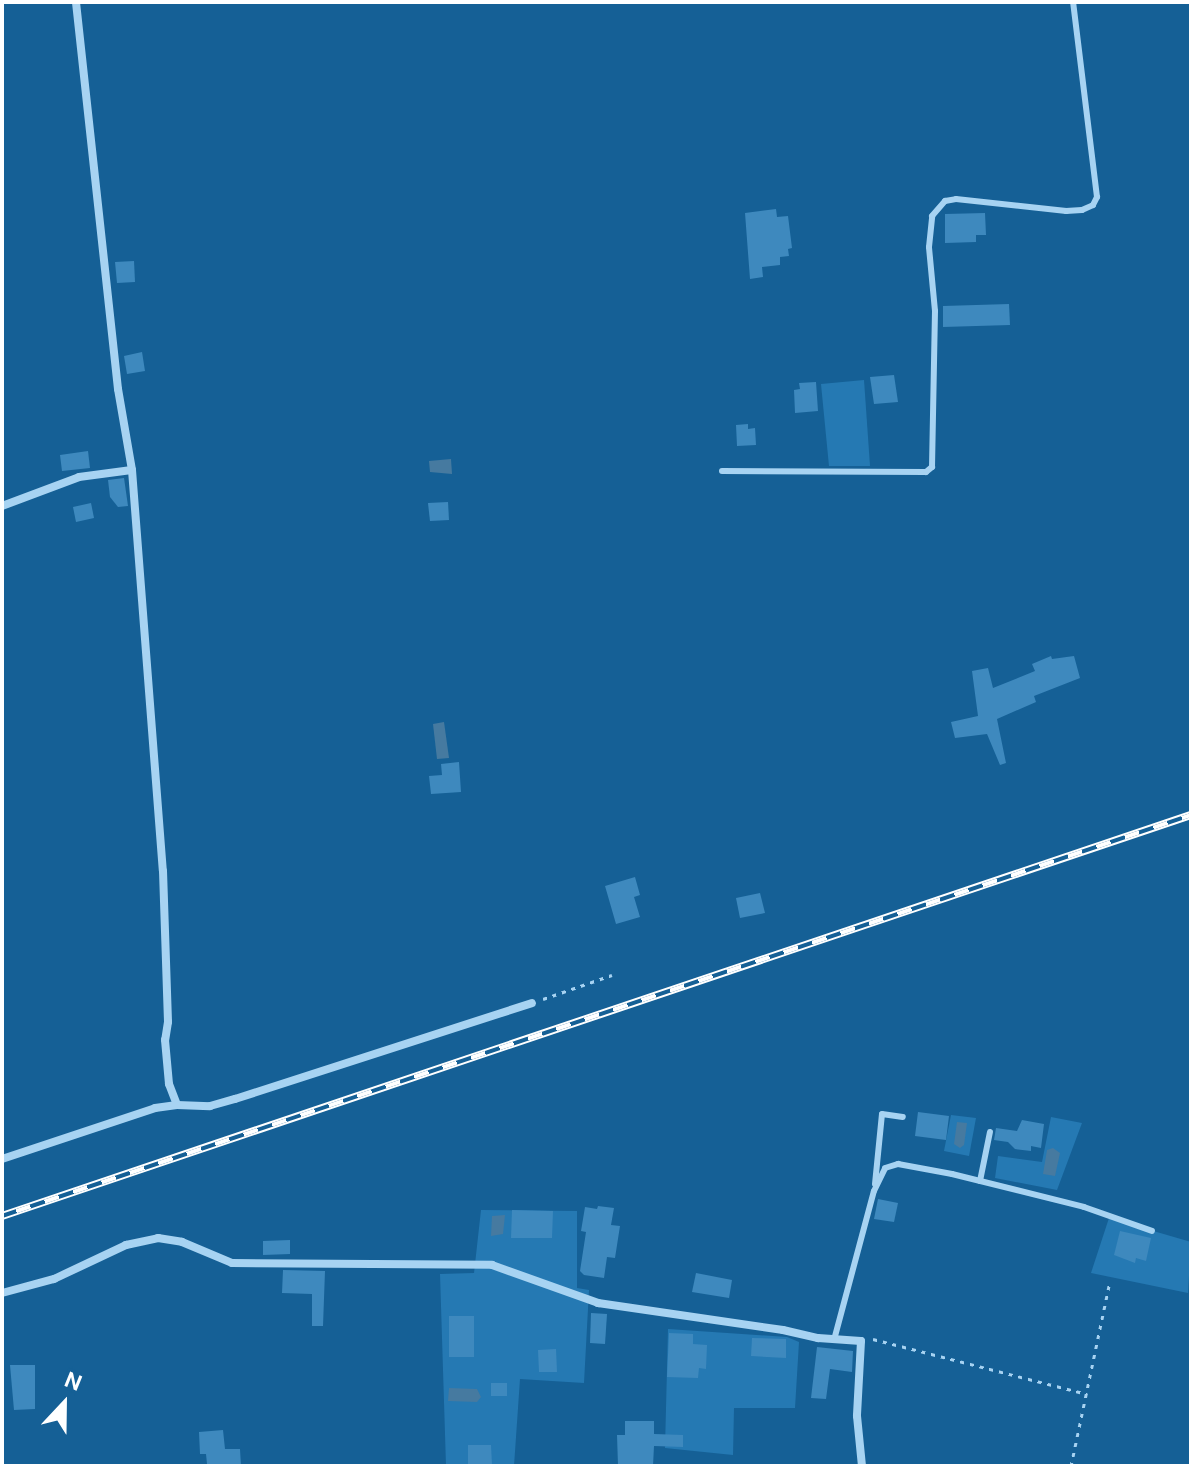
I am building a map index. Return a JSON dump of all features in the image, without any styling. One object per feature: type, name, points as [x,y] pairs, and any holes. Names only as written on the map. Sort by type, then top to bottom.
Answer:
[{"type":"street","points":[[76,2],[118,389],[132,470],[163,871],[168,1022],[165,1040],[169,1084],[177,1105]]},
{"type":"street","points":[[2,506],[79,477],[132,470]]},
{"type":"street","points":[[2,1159],[155,1108],[210,1106],[235,1099],[532,1003]]},
{"type":"street","points":[[2,1293],[54,1279],[126,1245],[158,1238],[182,1242],[232,1263],[492,1265],[598,1303],[834,1340],[861,1341],[857,1416],[862,1466]]},
{"type":"lane","points":[[722,471],[926,472],[932,467],[935,311],[929,247],[932,216],[945,201],[956,199],[1066,211],[1082,210],[1093,205],[1097,197],[1073,2]]},
{"type":"lane","points":[[834,1340],[874,1191],[882,1114],[903,1117]]},
{"type":"lane","points":[[980,1181],[990,1132]]},
{"type":"lane","points":[[874,1191],[885,1168],[898,1164],[1084,1207],[1152,1231]]},
{"type":"path","points":[[532,1003],[612,975]]},
{"type":"path","points":[[1071,1466],[1109,1285]]},
{"type":"path","points":[[861,1341],[882,1340],[1087,1394]]},
{"type":"shaded area","points":[[864,380],[870,466],[829,466],[821,384]]},
{"type":"shaded area","points":[[451,459],[452,474],[430,472],[429,461]]},
{"type":"shaded area","points":[[444,722],[449,758],[437,759],[433,724]]},
{"type":"shaded area","points":[[951,1115],[976,1118],[969,1156],[944,1151]]},
{"type":"shaded area","points":[[1051,1117],[1082,1123],[1057,1190],[995,1178],[998,1156],[1042,1162]]},
{"type":"shaded area","points":[[957,1122],[967,1123],[964,1145],[960,1148],[954,1144]]},
{"type":"shaded area","points":[[1053,1148],[1060,1153],[1055,1176],[1043,1174],[1047,1150]]},
{"type":"shaded area","points":[[481,1210],[577,1211],[577,1288],[589,1290],[584,1383],[520,1379],[514,1466],[446,1466],[440,1274],[474,1273]]},
{"type":"shaded area","points":[[505,1215],[503,1234],[491,1236],[492,1216]]},
{"type":"shaded area","points":[[1109,1218],[1191,1242],[1188,1293],[1091,1273]]},
{"type":"shaded area","points":[[668,1329],[787,1337],[799,1342],[795,1408],[734,1408],[733,1455],[665,1448]]},
{"type":"shaded area","points":[[449,1388],[477,1389],[481,1397],[477,1402],[448,1401]]},
{"type":"building","points":[[776,209],[777,217],[788,216],[792,248],[788,249],[789,256],[780,257],[780,265],[762,267],[763,277],[750,279],[745,213]]},
{"type":"building","points":[[985,213],[986,235],[976,235],[976,242],[945,243],[945,214]]},
{"type":"building","points":[[134,261],[135,282],[117,283],[115,262]]},
{"type":"building","points":[[1009,304],[1010,325],[943,327],[943,306]]},
{"type":"building","points":[[142,352],[145,371],[127,374],[124,356]]},
{"type":"building","points":[[894,375],[898,402],[874,404],[870,377]]},
{"type":"building","points":[[816,382],[818,411],[795,413],[794,390],[800,389],[799,383]]},
{"type":"building","points":[[748,424],[748,429],[755,428],[756,445],[737,446],[736,425]]},
{"type":"building","points":[[88,451],[90,468],[62,471],[60,455]]},
{"type":"building","points":[[124,478],[128,506],[118,507],[110,497],[108,480]]},
{"type":"building","points":[[448,502],[449,520],[430,521],[428,503]]},
{"type":"building","points":[[91,503],[94,518],[76,522],[73,507]]},
{"type":"building","points":[[1051,656],[1052,659],[1074,656],[1080,678],[1034,696],[1036,702],[997,719],[1006,763],[1000,765],[987,734],[955,738],[951,722],[978,716],[972,671],[988,668],[993,688],[1035,671],[1032,664]]},
{"type":"building","points":[[459,762],[461,792],[431,794],[429,776],[442,775],[441,764]]},
{"type":"building","points":[[635,877],[640,895],[634,897],[640,917],[616,924],[605,886]]},
{"type":"building","points":[[760,893],[765,913],[740,918],[736,898]]},
{"type":"building","points":[[918,1112],[949,1116],[946,1140],[915,1136]]},
{"type":"building","points":[[1022,1120],[1044,1124],[1041,1148],[1031,1146],[1031,1151],[1015,1149],[1008,1142],[994,1140],[996,1128],[1017,1131]]},
{"type":"building","points":[[878,1199],[898,1203],[894,1222],[874,1219]]},
{"type":"building","points":[[598,1206],[614,1208],[611,1225],[620,1226],[615,1258],[607,1257],[604,1278],[584,1275],[580,1271],[586,1232],[581,1231],[585,1207],[597,1209]]},
{"type":"building","points":[[512,1210],[553,1211],[552,1238],[511,1238]]},
{"type":"building","points":[[1120,1231],[1151,1238],[1146,1261],[1136,1258],[1135,1263],[1114,1255]]},
{"type":"building","points":[[290,1240],[290,1254],[263,1255],[263,1241]]},
{"type":"building","points":[[283,1270],[325,1271],[323,1326],[312,1326],[312,1294],[282,1293]]},
{"type":"building","points":[[696,1273],[732,1280],[729,1298],[692,1292]]},
{"type":"building","points":[[591,1313],[607,1314],[605,1344],[590,1343]]},
{"type":"building","points":[[449,1316],[474,1316],[474,1357],[449,1357]]},
{"type":"building","points":[[669,1333],[693,1334],[693,1344],[707,1345],[706,1369],[699,1368],[698,1378],[667,1377]]},
{"type":"building","points":[[752,1338],[786,1339],[786,1358],[751,1356]]},
{"type":"building","points":[[817,1347],[853,1351],[852,1372],[830,1369],[826,1399],[811,1398]]},
{"type":"building","points":[[556,1349],[557,1372],[539,1372],[538,1350]]},
{"type":"building","points":[[10,1365],[35,1365],[35,1409],[14,1410]]},
{"type":"building","points":[[491,1383],[507,1383],[507,1396],[491,1396]]},
{"type":"building","points":[[625,1421],[654,1421],[654,1434],[683,1435],[683,1447],[654,1446],[653,1466],[618,1466],[617,1435],[625,1435]]},
{"type":"building","points":[[223,1430],[225,1449],[240,1449],[241,1466],[207,1464],[206,1454],[200,1454],[199,1432]]},
{"type":"building","points":[[468,1445],[491,1445],[492,1465],[468,1466]]},
{"type":"railway","points":[[2,1216],[1191,815]]}]
